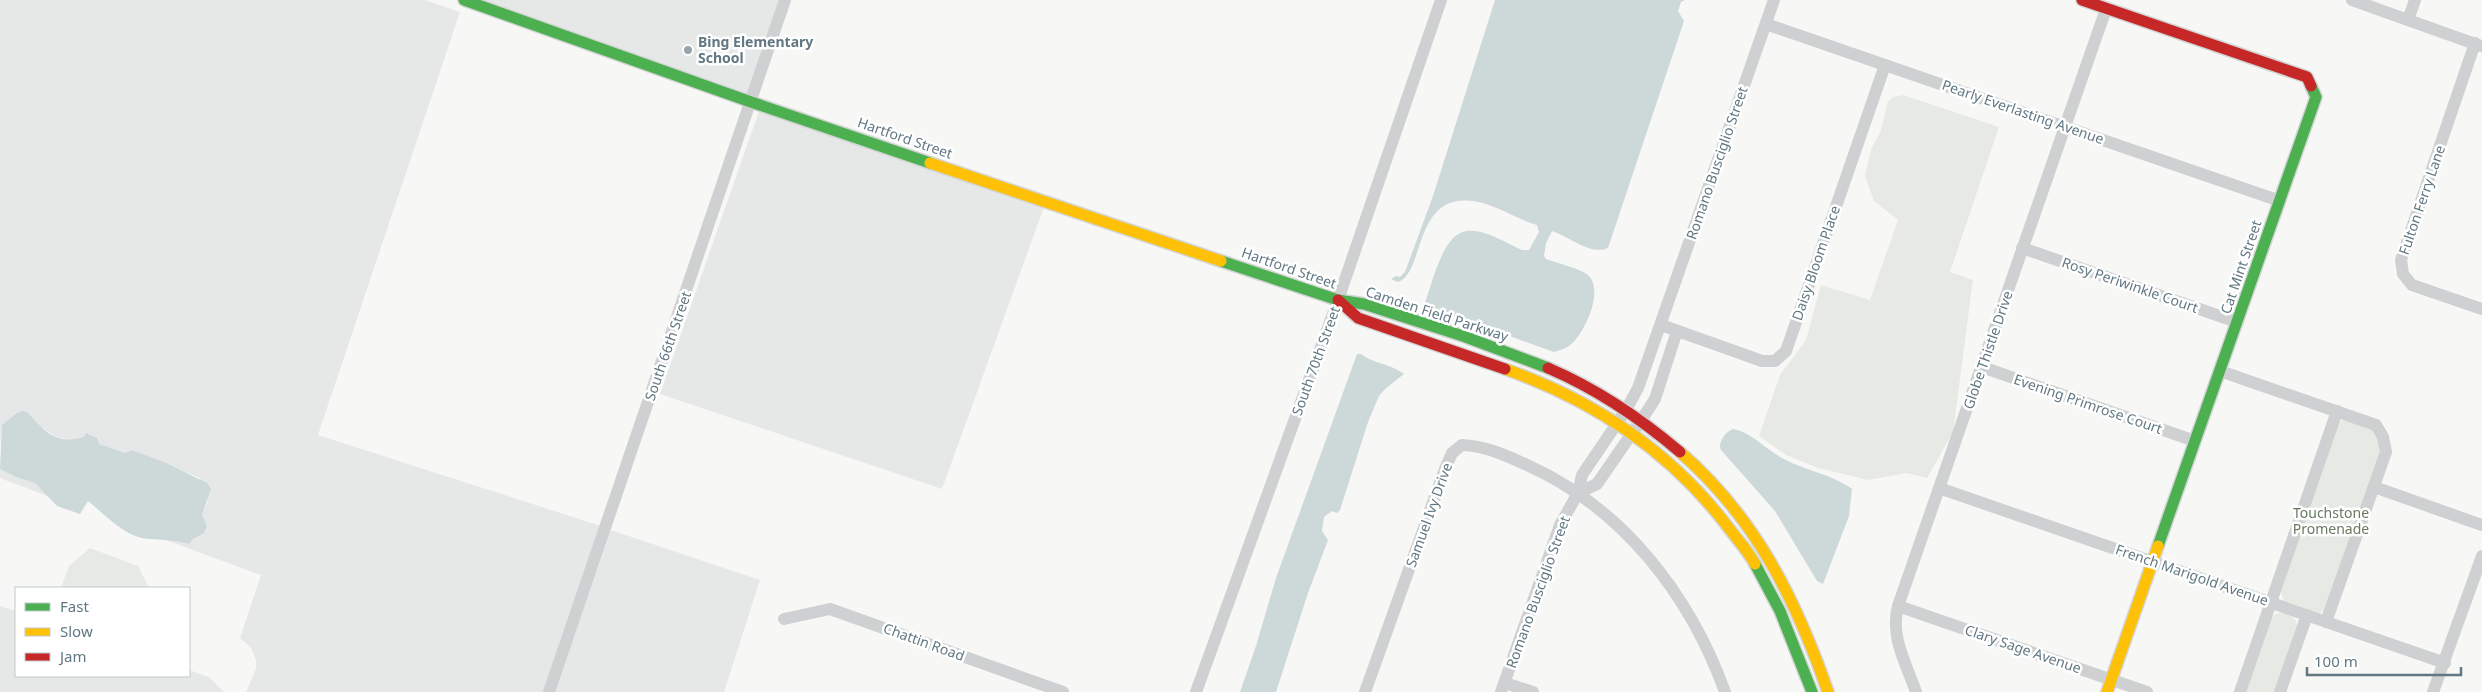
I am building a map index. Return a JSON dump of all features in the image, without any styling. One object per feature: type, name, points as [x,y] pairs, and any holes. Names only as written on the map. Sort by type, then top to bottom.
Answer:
[{"type":"street","name":"Hartford Street","points":[[464,0],[752,102],[1338,300]]},
{"type":"street","name":"South 66th Street","points":[[550,692],[752,102],[785,0]]},
{"type":"street","name":"South 70th Street","points":[[1196,692],[1338,300],[1441,0]]},
{"type":"street","name":"Romano Busciglio Street","points":[[1503,687],[1560,525],[1578,493],[1582,475],[1618,423],[1638,388],[1774,0]]},
{"type":"street","name":"Cat Mint Street","points":[[2082,0],[2307,76],[2316,97],[2194,441],[2110,686]]},
{"type":"street","points":[[2352,0],[2479,45]]},
{"type":"street","points":[[2408,20],[2415,0]]},
{"type":"street","name":"Globe Thistle Drive","points":[[1916,692],[1895,634],[1898,606],[2106,9]]},
{"type":"street","name":"Pearly Everlasting Avenue","points":[[1766,24],[2280,201]]},
{"type":"street","name":"Fulton Ferry Lane","points":[[2479,45],[2401,260],[2403,274],[2412,285],[2482,309]]},
{"type":"street","name":"Daisy Bloom Place","points":[[1677,331],[1762,361],[1775,361],[1786,351],[1885,65]]},
{"type":"street","name":"Rosy Periwinkle Court","points":[[2022,248],[2237,322]]},
{"type":"street","name":"Camden Field Parkway","points":[[1338,300],[1364,304],[1543,366],[1580,383],[1641,421],[1696,466],[1725,497],[1751,530],[1793,601],[1828,692]]},
{"type":"street","name":"Camden Field Parkway","points":[[1338,300],[1358,318],[1528,377],[1572,396],[1618,423],[1676,468],[1718,514],[1752,560],[1780,611],[1812,692]]},
{"type":"street","points":[[1578,493],[1597,484],[1655,399],[1677,331],[1661,325]]},
{"type":"street","name":"Evening Primrose Court","points":[[1982,367],[2194,441]]},
{"type":"street","points":[[2220,371],[2376,425],[2383,437],[2386,452],[2326,622]]},
{"type":"street","points":[[2240,692],[2337,411]]},
{"type":"street","name":"Samuel Ivy Drive","points":[[1366,692],[1452,453],[1462,445],[1492,449],[1540,471],[1578,493],[1625,533],[1670,583],[1701,634],[1725,692]]},
{"type":"street","points":[[2374,487],[2482,525]]},
{"type":"street","name":"French Marigold Avenue","points":[[1939,488],[2444,663]]},
{"type":"street","points":[[2433,692],[2482,556]]},
{"type":"street","name":"Clary Sage Avenue","points":[[1898,606],[2110,686],[2147,692]]},
{"type":"street","name":"Chattin Road","points":[[784,619],[830,609],[1063,692]]},
{"type":"street","points":[[2280,692],[2307,615]]},
{"type":"street","points":[[1503,687],[1533,692]]},
{"type":"shaded area","points":[[0,0],[425,0],[460,12],[318,435],[601,526],[544,692],[246,692],[256,669],[256,660],[251,648],[240,638],[261,575],[160,538],[189,543],[204,533],[207,526],[202,515],[208,501],[200,478],[131,450],[125,453],[98,444],[86,434],[84,437],[72,440],[56,437],[35,423],[31,417],[2,425],[0,444]]},
{"type":"shaded area","name":"Bing Elementary School","points":[[468,0],[783,0],[750,100]]},
{"type":"shaded area","points":[[1495,0],[1685,0],[1681,2],[1678,11],[1684,21],[1608,248],[1601,250],[1587,247],[1552,231],[1546,243],[1544,256],[1546,259],[1586,273],[1593,283],[1594,292],[1590,313],[1581,333],[1569,346],[1554,352],[1424,305],[1439,262],[1451,241],[1458,234],[1467,231],[1481,232],[1522,250],[1529,250],[1539,232],[1537,225],[1480,202],[1453,202],[1439,209],[1430,221],[1407,276],[1398,282],[1391,279],[1396,276],[1400,277],[1405,272],[1433,196]]},
{"type":"shaded area","points":[[759,111],[1044,207],[942,489],[660,394]]},
{"type":"shaded area","points":[[1357,354],[1394,368],[1404,374],[1379,396],[1368,422],[1340,510],[1337,513],[1332,511],[1324,517],[1322,531],[1328,540],[1308,593],[1276,692],[1240,692],[1276,578]]},
{"type":"shaded area","points":[[23,411],[28,413],[46,431],[58,438],[74,439],[84,437],[86,433],[97,438],[99,444],[125,453],[131,450],[164,462],[207,483],[211,489],[202,515],[207,526],[204,533],[193,539],[189,544],[141,538],[116,525],[88,501],[80,514],[57,506],[35,483],[18,478],[0,469],[2,425],[17,413]]},
{"type":"shaded area","points":[[1733,429],[1747,434],[1784,459],[1838,481],[1852,489],[1849,516],[1823,584],[1817,581],[1775,511],[1721,450],[1720,444],[1723,438]]},
{"type":"shaded area","points":[[0,469],[18,478],[35,483],[50,497],[0,478]]},
{"type":"shaded area","points":[[611,530],[760,580],[724,692],[555,692]]},
{"type":"shaded area","points":[[0,606],[15,611],[15,677],[190,677],[190,670],[209,677],[224,692],[0,692]]},
{"type":"green space","points":[[1903,95],[1999,127],[1950,272],[1973,280],[1953,432],[1927,478],[1907,473],[1868,480],[1818,468],[1786,455],[1759,436],[1780,375],[1806,340],[1821,285],[1870,300],[1898,220],[1874,201],[1865,176],[1871,150],[1881,130],[1888,102],[1893,97]]},
{"type":"green space","name":"Touchstone Promenade","points":[[2347,420],[2367,426],[2375,432],[2381,451],[2324,611],[2319,613],[2284,601],[2280,590],[2337,426],[2341,421]]},
{"type":"green space","points":[[90,548],[138,566],[148,587],[61,587],[69,566]]},
{"type":"green space","points":[[2280,613],[2292,617],[2298,629],[2276,692],[2245,692],[2271,619],[2275,614]]},
{"type":"traffic: fast","points":[[464,0],[751,102],[930,163]]},
{"type":"traffic: fast","points":[[2158,546],[2316,97],[2311,86]]},
{"type":"traffic: fast","points":[[1221,261],[1338,300],[1364,304],[1463,336],[1548,368]]},
{"type":"traffic: fast","points":[[1755,564],[1780,611],[1812,692]]},
{"type":"traffic: slow","points":[[930,163],[1221,261]]},
{"type":"traffic: slow","points":[[1505,369],[1569,396],[1599,413],[1656,452],[1706,500],[1755,564]]},
{"type":"traffic: slow","points":[[1680,452],[1707,477],[1731,504],[1770,562],[1802,625],[1828,692]]},
{"type":"traffic: slow","points":[[2107,692],[2158,546]]},
{"type":"traffic: jam","points":[[2082,0],[2307,77],[2311,86]]},
{"type":"traffic: jam","points":[[1338,300],[1358,318],[1505,369]]},
{"type":"traffic: jam","points":[[1548,368],[1584,385],[1617,405],[1649,427],[1680,452]]},
{"type":"place","name":"Bing Elementary School","points":[[688,50]]}]
